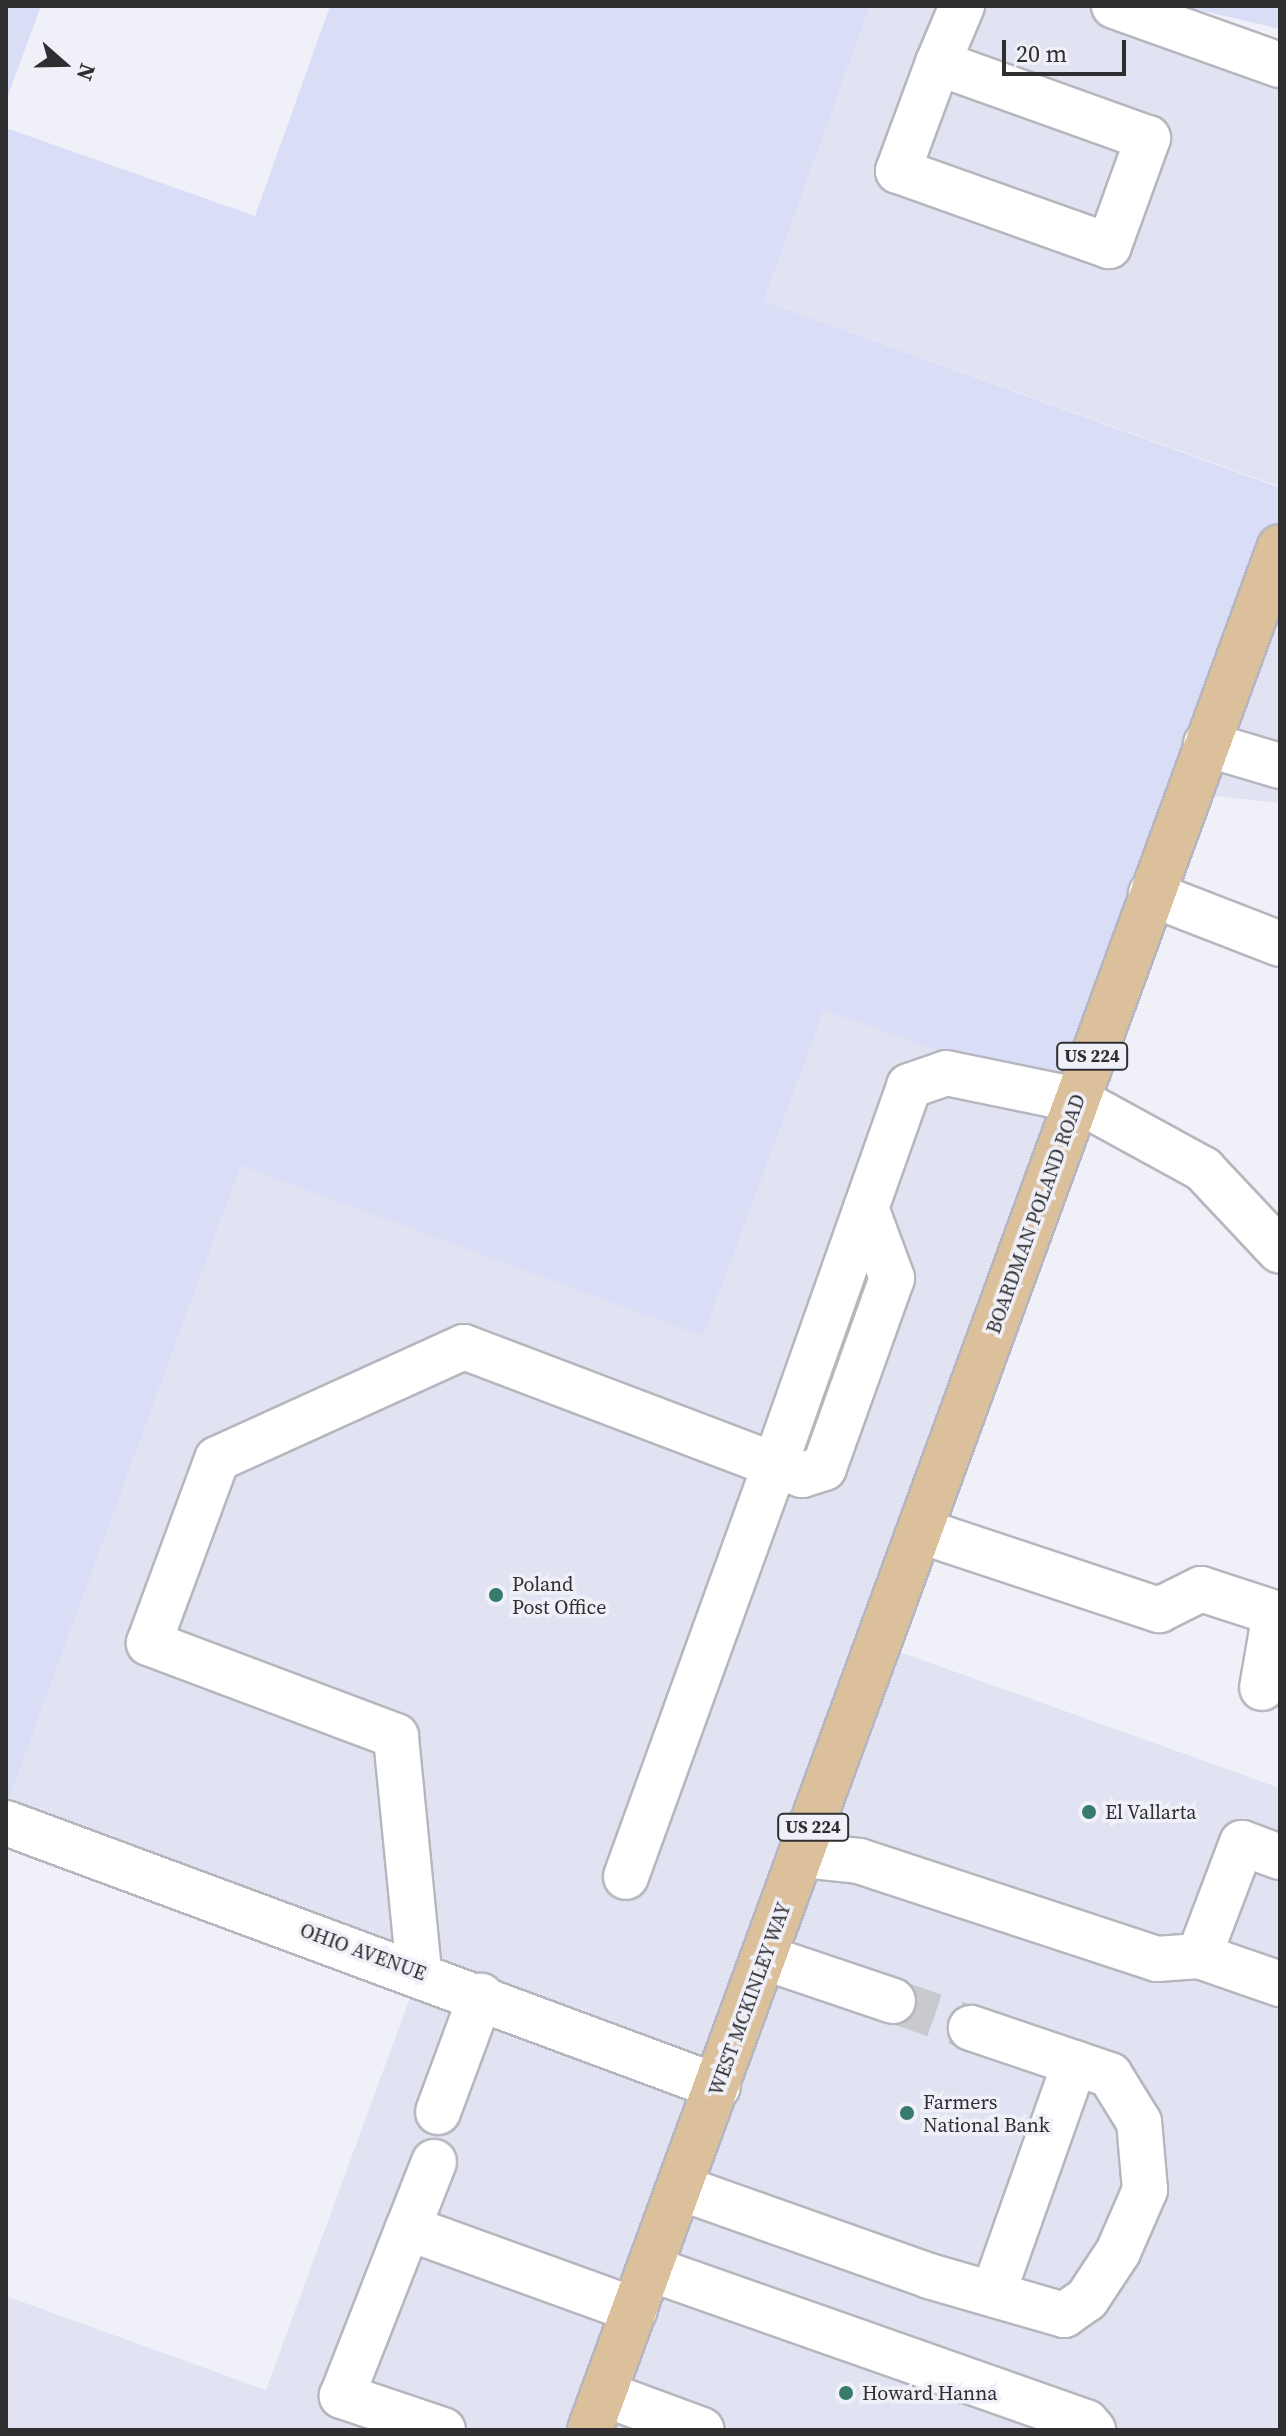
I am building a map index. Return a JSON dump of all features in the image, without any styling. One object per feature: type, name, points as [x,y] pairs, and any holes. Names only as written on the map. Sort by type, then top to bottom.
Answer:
[{"type":"main road","name":"BOARDMAN POLAND ROAD","points":[[915,1548],[1280,547]]},
{"type":"main road","name":"WEST MCKINLEY WAY","points":[[597,2412],[915,1548]]},
{"type":"street","points":[[938,63],[1148,138],[1109,246],[898,171],[938,63],[962,6]]},
{"type":"street","points":[[1114,6],[1280,65]]},
{"type":"street","points":[[1206,744],[1280,766]]},
{"type":"street","points":[[1151,894],[1280,944]]},
{"type":"street","points":[[626,1877],[909,1086],[946,1073],[1077,1100],[1203,1169],[1279,1248]]},
{"type":"street","points":[[419,1972],[396,1736],[149,1643],[217,1459],[464,1347],[775,1465]]},
{"type":"street","points":[[915,1548],[1159,1610],[1201,1589],[1275,1613],[1262,1688]]},
{"type":"street","name":"OHIO AVENUE","points":[[6,1823],[419,1972],[718,2087]]},
{"type":"street","points":[[1199,1956],[1242,1843],[1280,1857]]},
{"type":"street","points":[[803,1855],[859,1861],[1157,1959],[1199,1956],[1280,1984]]},
{"type":"street","points":[[766,1958],[893,2001]]},
{"type":"street","points":[[438,2112],[481,1996]]},
{"type":"street","points":[[681,2188],[993,2294],[1064,2315],[1087,2299],[1118,2252],[1145,2190],[1139,2122],[1110,2075],[971,2028]]},
{"type":"street","points":[[993,2294],[1075,2063]]},
{"type":"street","points":[[434,2162],[342,2396],[443,2430]]},
{"type":"street","points":[[408,2228],[635,2310]]},
{"type":"street","points":[[651,2269],[1086,2422],[1093,2430]]},
{"type":"street","points":[[597,2412],[702,2430]]},
{"type":"shaded area","points":[[6,6],[41,6],[6,101]]},
{"type":"shaded area","points":[[330,6],[870,6],[764,301],[1280,488],[1280,547],[1077,1100],[824,1010],[703,1336],[241,1166],[6,1807],[6,128],[255,216]]},
{"type":"shaded area","points":[[870,6],[1114,6],[1280,65],[1280,487],[764,301]]},
{"type":"shaded area","points":[[1182,6],[1280,6],[1280,29]]},
{"type":"shaded area","points":[[1280,547],[1280,803],[1187,793]]},
{"type":"shaded area","points":[[824,1009],[1077,1100],[880,1645],[1280,1788],[1280,2430],[6,2430],[6,2296],[266,2390],[419,1973],[6,1807],[241,1166],[703,1335]]},
{"type":"tunnel","points":[[893,2001],[971,2028]]},
{"type":"place","name":"Poland Post Office","points":[[496,1595]]},
{"type":"place","name":"El Vallarta","points":[[1089,1812]]},
{"type":"place","name":"Farmers National Bank","points":[[907,2113]]},
{"type":"place","name":"Howard Hanna","points":[[846,2393]]}]
